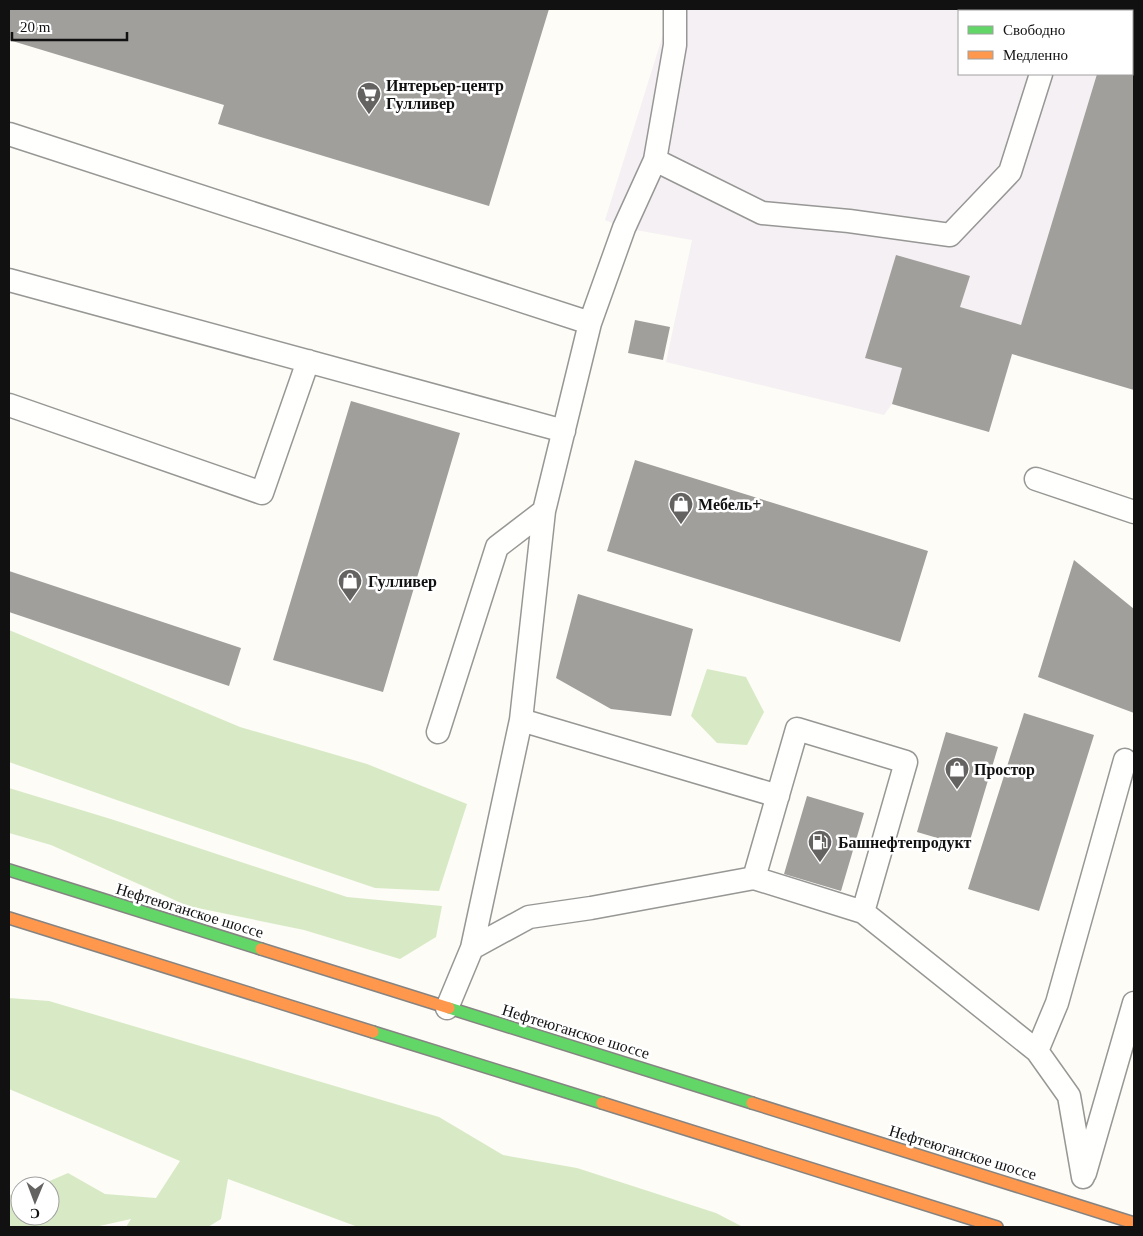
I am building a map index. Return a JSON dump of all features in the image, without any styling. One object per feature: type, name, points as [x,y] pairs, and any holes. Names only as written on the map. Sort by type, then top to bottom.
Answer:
[{"type":"main road","name":"Нефтеюганское шоссе","points":[[9,870],[1134,1223]]},
{"type":"main road","points":[[9,918],[997,1227]]},
{"type":"lane","points":[[447,1008],[472,948],[521,720],[544,511],[590,323],[624,228],[655,160],[675,45],[675,9]]},
{"type":"lane","points":[[655,160],[762,213],[849,221],[950,235],[1010,172],[1041,75]]},
{"type":"lane","points":[[9,134],[590,323]]},
{"type":"lane","points":[[9,280],[564,431]]},
{"type":"lane","points":[[9,405],[262,493],[308,361]]},
{"type":"lane","points":[[1036,479],[1134,512]]},
{"type":"lane","points":[[438,732],[497,547],[544,511]]},
{"type":"lane","points":[[521,720],[778,796]]},
{"type":"lane","points":[[754,878],[797,729],[906,762],[863,912]]},
{"type":"lane","points":[[1037,1051],[1057,1003],[1125,760]]},
{"type":"lane","points":[[472,948],[529,917],[591,908],[754,878],[863,912],[1037,1051],[1069,1096],[1083,1177],[1086,1208]]},
{"type":"lane","points":[[1083,1177],[1134,1004]]},
{"type":"shaded area","points":[[671,9],[1116,9],[958,10],[958,75],[1097,75],[989,432],[892,404],[884,415],[666,362],[692,240],[624,228],[605,220]]},
{"type":"green space","points":[[9,630],[240,727],[367,764],[467,804],[439,891],[375,888],[9,762]]},
{"type":"green space","points":[[707,669],[746,677],[764,712],[747,745],[717,743],[691,716]]},
{"type":"green space","points":[[9,788],[114,820],[347,897],[442,906],[436,937],[400,959],[304,930],[188,906],[51,845],[9,833]]},
{"type":"green space","points":[[9,998],[49,1001],[439,1117],[503,1155],[577,1168],[716,1213],[743,1227],[358,1227],[228,1179],[221,1219],[208,1227],[126,1227],[131,1219],[95,1227],[9,1227],[9,1195],[10,1226],[60,1226],[60,1176],[68,1173],[105,1194],[156,1198],[180,1161],[9,1089]]},
{"type":"building","name":"Интерьер-центр Гулливер","points":[[9,9],[549,9],[489,206],[218,124],[224,105],[9,40]]},
{"type":"building","points":[[1134,9],[1134,390],[1012,354],[989,432],[892,404],[902,368],[865,358],[896,255],[970,276],[960,307],[1021,325],[1097,75],[1133,75],[1133,10],[1116,10]]},
{"type":"building","points":[[635,320],[670,327],[663,360],[628,353]]},
{"type":"building","name":"Гулливер","points":[[351,401],[460,433],[383,692],[273,660]]},
{"type":"building","points":[[635,460],[928,551],[900,642],[607,551]]},
{"type":"building","points":[[1074,560],[1134,609],[1134,713],[1038,677]]},
{"type":"building","points":[[9,571],[241,648],[229,686],[9,612]]},
{"type":"building","points":[[578,594],[693,629],[671,716],[611,709],[556,678]]},
{"type":"building","points":[[1024,713],[1094,735],[1039,911],[968,889]]},
{"type":"building","name":"Простор","points":[[946,732],[998,747],[968,847],[917,832]]},
{"type":"building","points":[[807,796],[864,813],[841,891],[784,874]]},
{"type":"traffic: fast","points":[[9,870],[261,949]]},
{"type":"traffic: fast","points":[[449,1008],[752,1103]]},
{"type":"traffic: fast","points":[[373,1032],[602,1103]]},
{"type":"traffic: slow","points":[[9,918],[373,1032]]},
{"type":"traffic: slow","points":[[261,949],[449,1008]]},
{"type":"traffic: slow","points":[[602,1103],[997,1227]]},
{"type":"traffic: slow","points":[[752,1103],[1134,1223]]},
{"type":"place","name":"Интерьер-центр Гулливер","points":[[369,115]]},
{"type":"place","name":"Мебель+","points":[[681,525]]},
{"type":"place","name":"Гулливер","points":[[350,602]]},
{"type":"place","name":"Простор","points":[[957,790]]},
{"type":"place","name":"Башнефтепродукт","points":[[820,863]]}]
